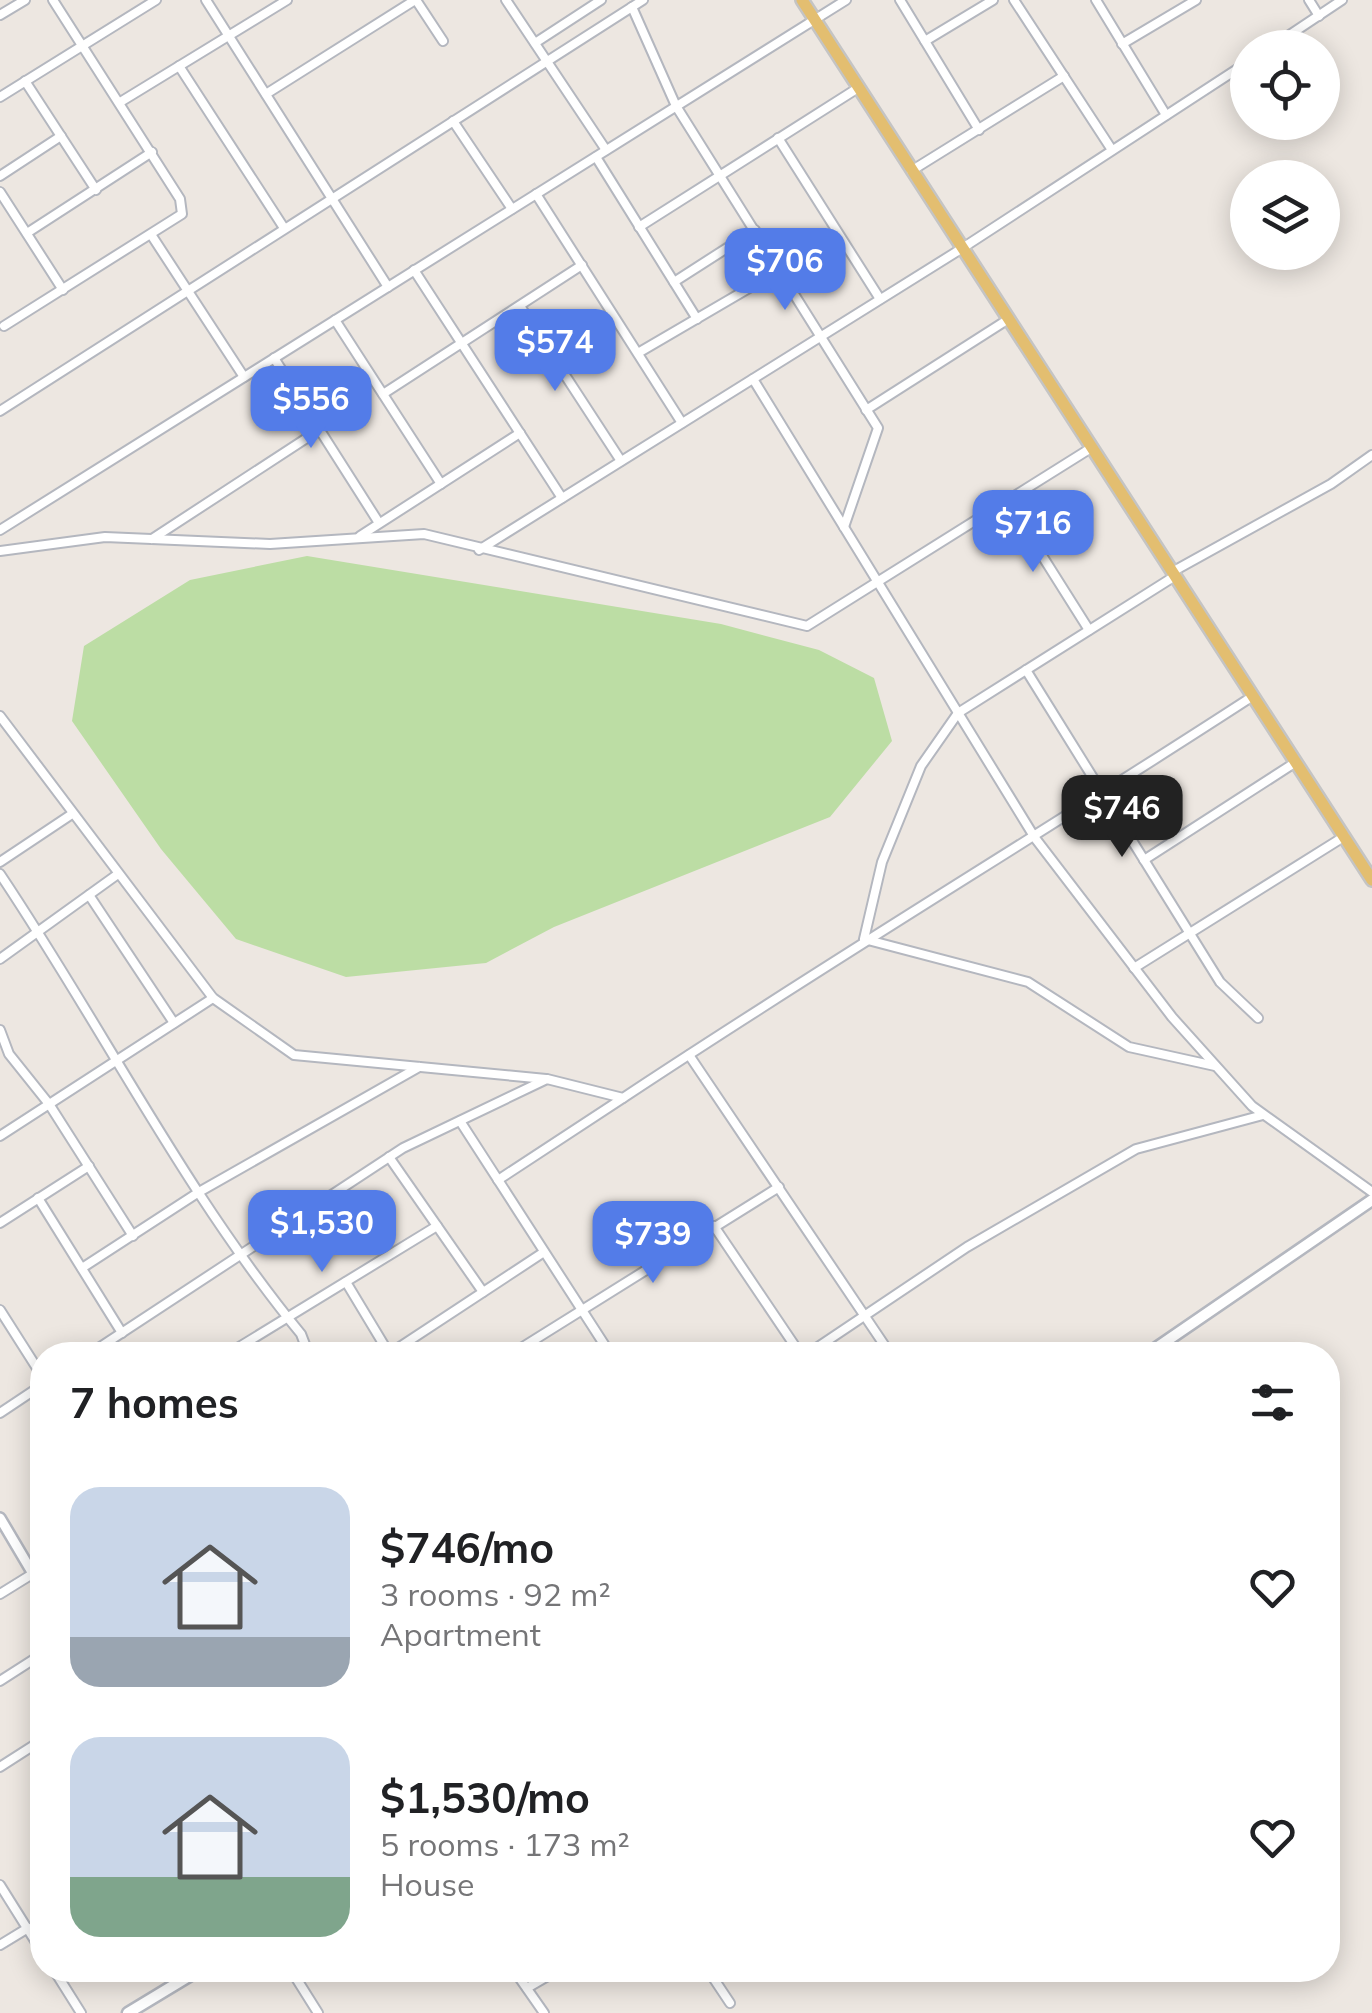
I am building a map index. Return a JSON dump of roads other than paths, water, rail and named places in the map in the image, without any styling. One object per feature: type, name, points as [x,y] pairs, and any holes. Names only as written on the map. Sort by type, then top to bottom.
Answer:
[{"type":"main road","points":[[802,0],[1372,880]]},
{"type":"main road","points":[[1165,1342],[1372,1200]]},
{"type":"main road","points":[[128,2013],[180,1982]]},
{"type":"street","points":[[0,16],[25,0]]},
{"type":"street","points":[[4,326],[182,214],[180,199],[122,101],[54,0]]},
{"type":"street","points":[[0,97],[156,0]]},
{"type":"street","points":[[206,0],[388,286]]},
{"type":"street","points":[[122,101],[287,0]]},
{"type":"street","points":[[266,94],[416,0],[443,41]]},
{"type":"street","points":[[506,0],[606,150]]},
{"type":"street","points":[[535,43],[602,0]]},
{"type":"street","points":[[0,411],[643,0]]},
{"type":"street","points":[[0,530],[846,0]]},
{"type":"street","points":[[900,0],[978,130]]},
{"type":"street","points":[[925,41],[993,0]]},
{"type":"street","points":[[1014,0],[1112,150]]},
{"type":"street","points":[[1096,0],[1166,116]]},
{"type":"street","points":[[1173,0],[1179,10]]},
{"type":"street","points":[[1122,44],[1196,0]]},
{"type":"street","points":[[1308,0],[1318,16]]},
{"type":"street","points":[[1297,30],[1342,0]]},
{"type":"street","points":[[632,7],[676,106],[878,428],[844,528]]},
{"type":"street","points":[[179,66],[284,228]]},
{"type":"street","points":[[478,550],[961,249],[1230,74]]},
{"type":"street","points":[[911,171],[1064,76]]},
{"type":"street","points":[[25,81],[96,190]]},
{"type":"street","points":[[639,226],[858,88]]},
{"type":"street","points":[[453,120],[512,209]]},
{"type":"street","points":[[0,176],[61,136]]},
{"type":"street","points":[[778,138],[880,300]]},
{"type":"street","points":[[27,233],[152,152]]},
{"type":"street","points":[[596,157],[697,318]]},
{"type":"street","points":[[0,192],[63,290]]},
{"type":"street","points":[[536,194],[682,423]]},
{"type":"street","points":[[674,282],[754,230]]},
{"type":"street","points":[[152,236],[244,377]]},
{"type":"street","points":[[383,394],[582,265]]},
{"type":"street","points":[[414,270],[562,498]]},
{"type":"street","points":[[638,353],[780,270]]},
{"type":"street","points":[[520,306],[621,461]]},
{"type":"street","points":[[334,320],[441,484]]},
{"type":"street","points":[[866,410],[1007,320]]},
{"type":"street","points":[[274,358],[379,524]]},
{"type":"street","points":[[753,379],[1035,838],[1134,968],[1216,1066],[1264,1115],[1372,1192]]},
{"type":"street","points":[[152,539],[319,430]]},
{"type":"street","points":[[356,538],[520,433]]},
{"type":"street","points":[[0,551],[106,537],[270,544],[424,534],[807,626],[1091,448]]},
{"type":"street","points":[[864,938],[882,862],[921,766],[958,713],[1173,574],[1331,484],[1372,455]]},
{"type":"street","points":[[1008,500],[1090,630]]},
{"type":"street","points":[[1026,670],[1220,982],[1258,1018]]},
{"type":"street","points":[[498,1180],[864,938],[1035,838],[1253,696]]},
{"type":"street","points":[[0,716],[213,998],[294,1054],[547,1079],[623,1098]]},
{"type":"street","points":[[1144,860],[1296,762]]},
{"type":"street","points":[[0,862],[72,814]]},
{"type":"street","points":[[1134,968],[1345,836]]},
{"type":"street","points":[[0,874],[200,1192],[305,1342]]},
{"type":"street","points":[[0,959],[118,874]]},
{"type":"street","points":[[89,895],[174,1023]]},
{"type":"street","points":[[864,938],[1028,982],[1128,1047],[1216,1066]]},
{"type":"street","points":[[0,1136],[213,998]]},
{"type":"street","points":[[0,1030],[10,1054],[49,1104],[133,1236]]},
{"type":"street","points":[[0,1064],[10,1054]]},
{"type":"street","points":[[689,1054],[883,1342]]},
{"type":"street","points":[[82,1268],[200,1192],[419,1067]]},
{"type":"street","points":[[107,1342],[388,1157],[547,1079]]},
{"type":"street","points":[[826,1342],[966,1247],[1136,1149],[1264,1115]]},
{"type":"street","points":[[460,1120],[603,1342]]},
{"type":"street","points":[[388,1157],[483,1292]]},
{"type":"street","points":[[0,1222],[89,1166]]},
{"type":"street","points":[[531,1342],[778,1187]]},
{"type":"street","points":[[38,1198],[122,1332]]},
{"type":"street","points":[[248,1342],[437,1226]]},
{"type":"street","points":[[714,1226],[795,1342]]},
{"type":"street","points":[[408,1342],[544,1252]]},
{"type":"street","points":[[346,1282],[383,1342]]},
{"type":"street","points":[[0,1310],[30,1357]]},
{"type":"street","points":[[0,1413],[30,1393]]},
{"type":"street","points":[[0,1518],[30,1560]]},
{"type":"street","points":[[0,1594],[30,1576]]},
{"type":"street","points":[[0,1680],[30,1661]]},
{"type":"street","points":[[0,1767],[30,1748]]},
{"type":"street","points":[[0,1884],[30,1931]]},
{"type":"street","points":[[0,1945],[28,1928]]},
{"type":"street","points":[[62,1982],[81,2013]]},
{"type":"street","points":[[299,1982],[318,2013]]},
{"type":"street","points":[[523,1982],[544,2013]]},
{"type":"street","points":[[527,1988],[537,1982]]},
{"type":"street","points":[[716,1982],[730,2004]]}]
